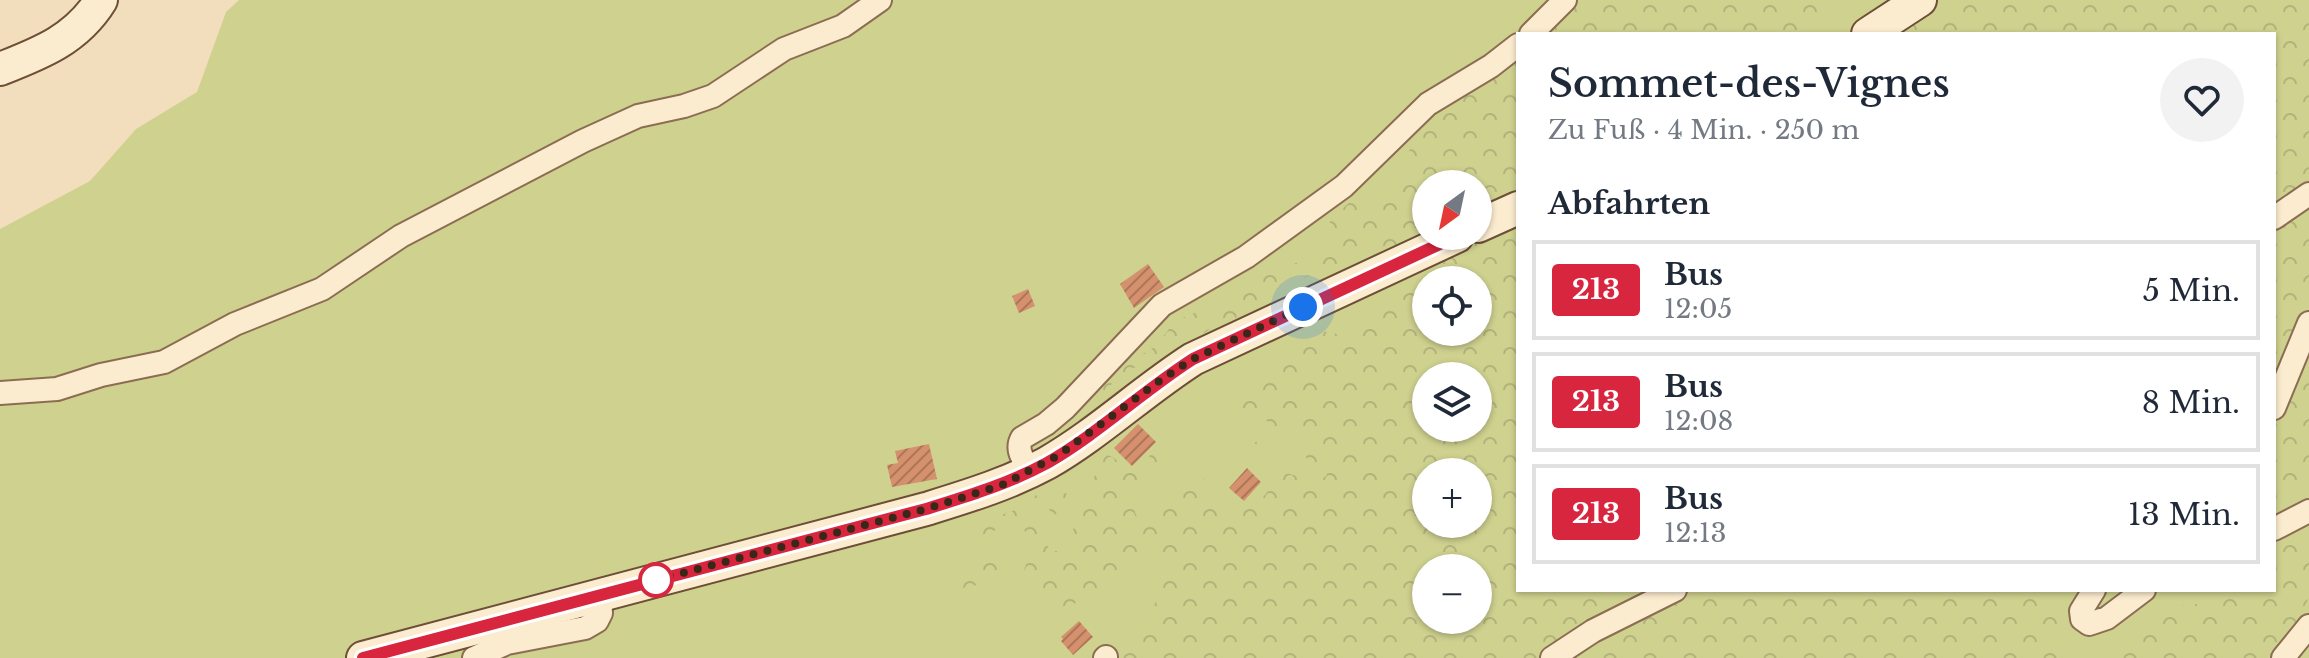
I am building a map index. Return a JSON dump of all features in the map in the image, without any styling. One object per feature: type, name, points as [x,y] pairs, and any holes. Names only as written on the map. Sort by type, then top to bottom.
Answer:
[{"type":"main road","points":[[0,69],[66,40],[83,25],[101,0]]},
{"type":"main road","points":[[1871,32],[1920,0]]},
{"type":"main road","points":[[1492,220],[1516,209]]},
{"type":"main road","points":[[363,658],[985,491],[1030,472],[1073,446],[1193,359],[1427,250]]},
{"type":"street","points":[[0,393],[57,389],[101,375],[164,362],[240,322],[322,289],[401,236],[583,141],[638,116],[713,96],[784,49],[843,26],[880,0]]},
{"type":"street","points":[[1533,32],[1565,0]]},
{"type":"street","points":[[1030,472],[1020,453],[1022,438],[1065,408],[1162,305],[1246,257],[1344,186],[1428,104],[1491,66],[1516,47]]},
{"type":"street","points":[[2276,217],[2309,194]]},
{"type":"street","points":[[2276,403],[2309,323]]},
{"type":"street","points":[[2276,528],[2309,511]]},
{"type":"street","points":[[1552,658],[1593,631],[1671,592]]},
{"type":"street","points":[[2093,592],[2081,611],[2082,619],[2089,624],[2097,624],[2107,618],[2141,592]]},
{"type":"street","points":[[474,658],[507,643],[590,626],[601,613],[600,595]]},
{"type":"street","points":[[2283,658],[2309,626]]},
{"type":"green space","points":[[239,0],[2309,0],[2309,658],[0,658],[0,229],[90,181],[136,129],[197,92],[226,12]]},
{"type":"green space","points":[[1573,0],[1868,0],[1845,3],[1815,32],[1544,32]]},
{"type":"green space","points":[[1977,0],[2309,0],[2309,491],[2293,492],[2276,512],[2276,32],[1905,32],[1928,16]]},
{"type":"green space","points":[[1516,56],[1516,592],[2056,592],[2065,610],[2060,643],[2078,658],[1118,658],[1124,643],[1149,613],[1161,591],[1168,568],[1164,559],[1153,555],[1126,578],[1082,594],[1071,609],[1057,616],[1020,582],[1029,543],[1024,530],[1014,524],[1002,526],[991,534],[995,547],[1012,557],[1008,567],[992,572],[982,584],[952,590],[951,576],[976,568],[979,555],[974,536],[984,521],[1018,509],[1036,495],[1042,495],[1040,530],[1045,543],[1052,551],[1065,551],[1073,539],[1071,520],[1069,515],[1062,512],[1053,515],[1049,509],[1061,493],[1066,493],[1074,509],[1081,511],[1096,471],[1108,455],[1128,467],[1137,468],[1143,468],[1150,455],[1156,453],[1164,456],[1165,465],[1143,488],[1134,509],[1136,515],[1147,521],[1163,510],[1179,478],[1192,475],[1203,478],[1206,488],[1216,499],[1229,499],[1246,509],[1253,507],[1285,473],[1313,480],[1327,475],[1321,463],[1307,460],[1298,435],[1288,431],[1280,431],[1268,451],[1246,466],[1238,461],[1272,426],[1258,412],[1236,409],[1234,404],[1247,390],[1263,387],[1315,328],[1346,333],[1366,321],[1403,277],[1385,248],[1372,250],[1328,271],[1310,275],[1291,285],[1261,309],[1217,324],[1183,348],[1161,354],[1147,366],[1132,368],[1123,377],[1114,380],[1099,399],[1090,400],[1091,394],[1119,368],[1156,346],[1175,321],[1243,293],[1275,269],[1324,255],[1326,230],[1332,218],[1350,202],[1381,198],[1389,193],[1408,152],[1444,116],[1453,100]]},
{"type":"green space","points":[[2309,541],[2309,598],[2283,644],[2270,658],[2105,658],[2114,653],[2153,610],[2163,604],[2174,601],[2190,606],[2209,592],[2276,592],[2276,546]]},
{"type":"building","points":[[1148,264],[1164,287],[1134,308],[1120,284]]},
{"type":"building","points":[[1028,289],[1035,306],[1019,313],[1012,296]]},
{"type":"building","points":[[1138,424],[1156,442],[1132,466],[1114,448]]},
{"type":"building","points":[[929,444],[937,479],[892,487],[887,465],[898,463],[895,451]]},
{"type":"building","points":[[1247,468],[1261,482],[1244,501],[1229,488]]},
{"type":"building","points":[[1079,621],[1093,637],[1073,655],[1061,637]]},
{"type":"bus line","name":"213","points":[[363,658],[926,509],[1002,485],[1059,455],[1193,359],[1427,250]]},
{"type":"route","points":[[656,580],[926,509],[1002,485],[1059,455],[1193,359],[1303,307]]}]
